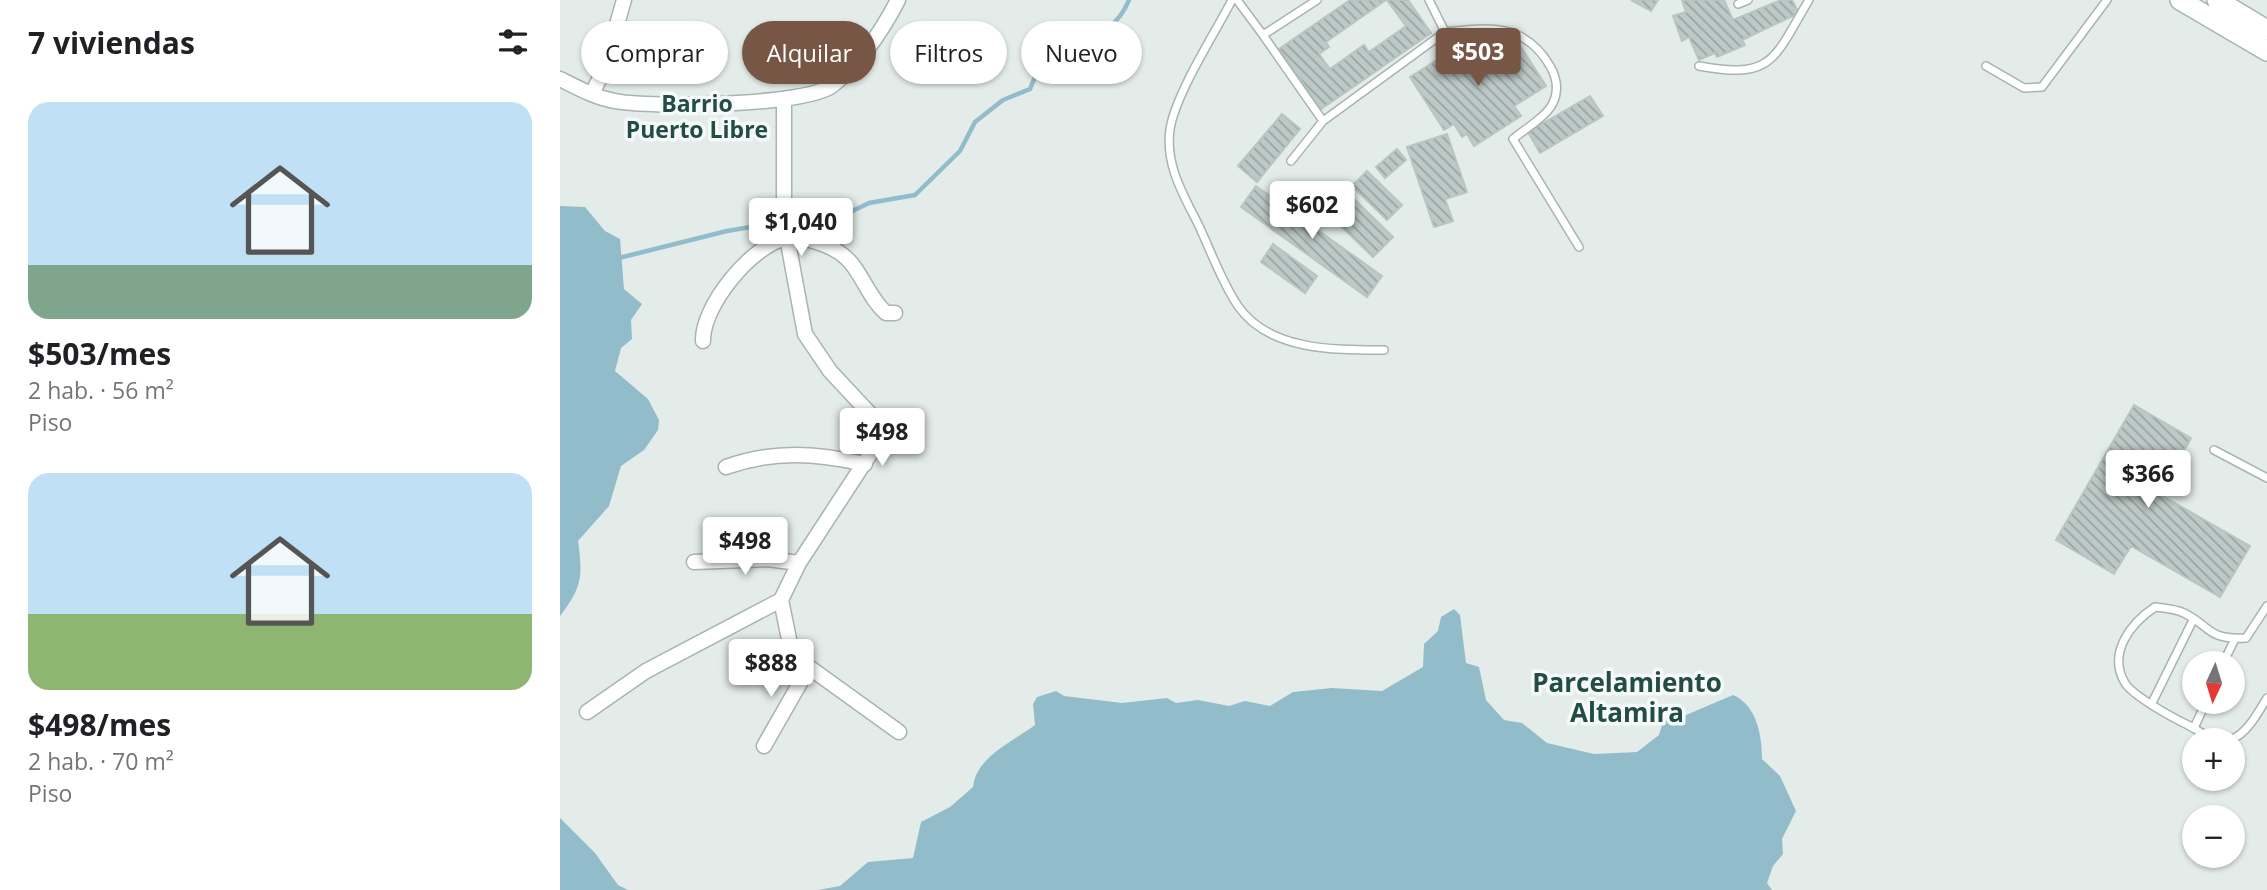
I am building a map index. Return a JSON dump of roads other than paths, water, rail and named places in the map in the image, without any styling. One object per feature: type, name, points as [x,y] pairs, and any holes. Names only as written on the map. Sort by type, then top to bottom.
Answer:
[{"type":"main road","points":[[2180,0],[2267,51]]},
{"type":"main road","points":[[2217,0],[2267,30]]},
{"type":"street","points":[[592,94],[604,69],[624,0]]},
{"type":"street","points":[[560,79],[592,94],[633,104],[784,101],[831,86],[880,35],[898,0]]},
{"type":"street","points":[[587,712],[646,671],[781,600],[799,563],[864,464],[875,437],[874,420],[866,408],[830,371],[805,334],[787,237],[784,101]]},
{"type":"street","points":[[703,341],[705,320],[721,292],[752,257],[787,237],[818,243],[850,260],[879,306],[887,313],[895,313]]},
{"type":"street","points":[[726,467],[767,456],[802,453],[864,464]]},
{"type":"street","points":[[694,562],[766,559],[799,563]]},
{"type":"street","points":[[781,600],[790,644],[808,669],[899,732]]},
{"type":"street","points":[[764,746],[808,669]]},
{"type":"lane","points":[[1232,0],[1175,110],[1169,141],[1174,175],[1227,288],[1251,320],[1266,332],[1310,346],[1384,350]]},
{"type":"lane","points":[[1237,0],[1324,121]]},
{"type":"lane","points":[[1263,35],[1317,0]]},
{"type":"lane","points":[[1429,0],[1445,32]]},
{"type":"lane","points":[[1738,4],[1748,0]]},
{"type":"lane","points":[[1699,66],[1744,71],[1772,60],[1809,0]]},
{"type":"lane","points":[[1986,66],[2024,88],[2042,87],[2107,0]]},
{"type":"lane","points":[[1291,160],[1324,121],[1445,32],[1479,28],[1517,33],[1530,40],[1550,66],[1557,87],[1552,106],[1513,139],[1579,247]]},
{"type":"lane","points":[[2214,450],[2267,478]]},
{"type":"lane","points":[[2200,714],[2194,728],[2126,685],[2119,666],[2120,645],[2139,618],[2155,607],[2183,612],[2224,639],[2235,639],[2246,638],[2267,606]]},
{"type":"lane","points":[[2152,703],[2193,620]]},
{"type":"lane","points":[[2230,651],[2235,639]]},
{"type":"lane","points":[[2245,728],[2267,698]]},
{"type":"water","points":[[560,206],[585,207],[605,231],[620,239],[624,289],[642,304],[631,320],[632,339],[621,348],[615,371],[648,399],[659,420],[658,430],[644,450],[621,466],[609,506],[578,541],[579,581],[573,597],[560,616]]},
{"type":"water","points":[[1454,609],[1460,615],[1466,663],[1479,667],[1486,700],[1504,720],[1522,723],[1547,743],[1594,754],[1637,752],[1659,735],[1665,716],[1679,718],[1733,695],[1748,706],[1756,722],[1762,759],[1780,776],[1796,811],[1782,839],[1783,854],[1773,866],[1767,883],[1772,890],[818,890],[840,886],[868,862],[913,858],[921,822],[950,807],[973,787],[981,767],[996,751],[1035,725],[1033,704],[1037,697],[1056,691],[1064,696],[1122,703],[1167,698],[1176,703],[1198,700],[1229,706],[1245,701],[1270,706],[1293,692],[1332,688],[1382,691],[1423,667],[1424,644],[1438,631],[1441,617]]},
{"type":"water","points":[[560,818],[595,853],[618,885],[628,890],[560,890]]},
{"type":"waterway","points":[[619,258],[727,231],[803,218],[840,217],[869,203],[915,195],[960,151],[975,122],[1003,100],[1030,89],[1043,62],[1057,52],[1092,37],[1113,24],[1129,0]]},
{"type":"district","name":"Barrio Puerto Libre","points":[[697,116]]},
{"type":"district","name":"Parcelamiento Altamira","points":[[1627,697]]}]
